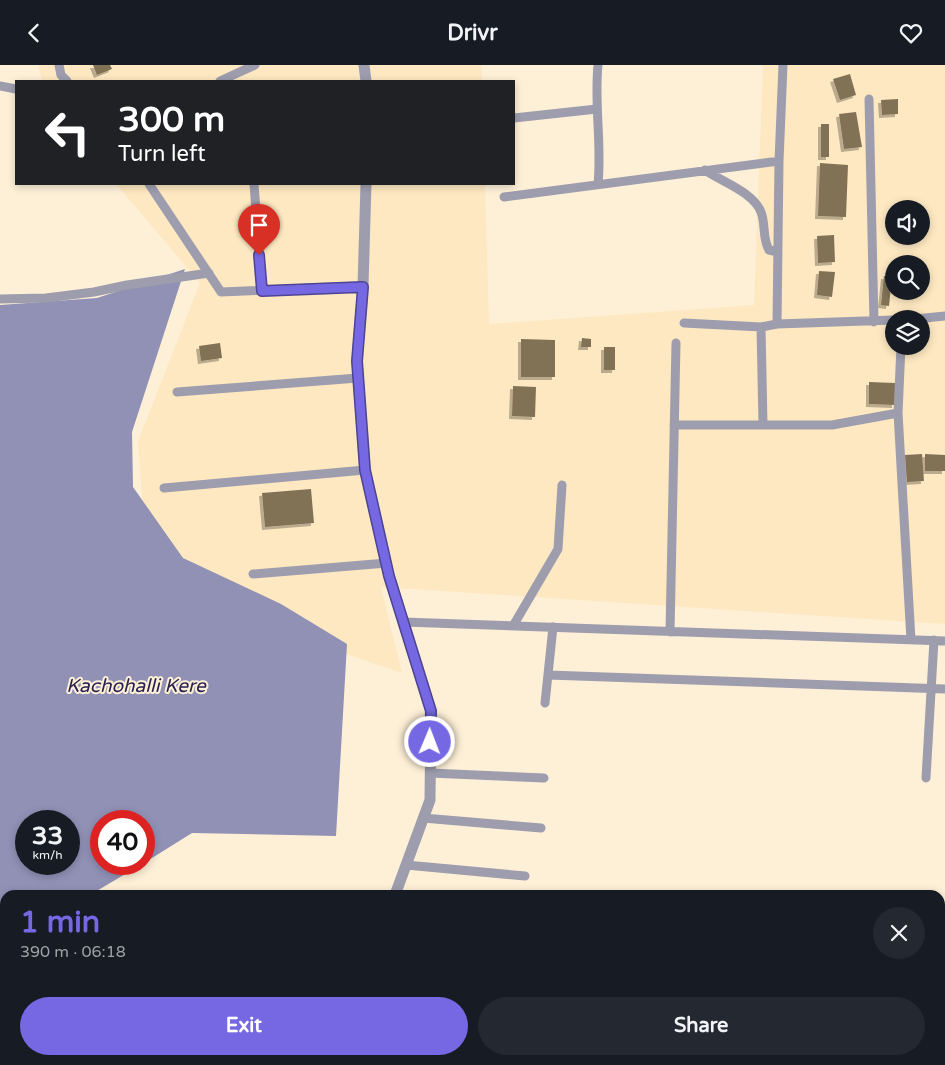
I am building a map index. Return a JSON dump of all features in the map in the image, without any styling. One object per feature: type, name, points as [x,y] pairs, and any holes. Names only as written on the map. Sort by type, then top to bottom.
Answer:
[{"type":"street","points":[[59,65],[61,75],[66,80]]},
{"type":"street","points":[[222,80],[255,65]]},
{"type":"street","points":[[364,65],[366,80]]},
{"type":"street","points":[[598,65],[597,109],[600,161],[598,184]]},
{"type":"street","points":[[777,324],[779,161],[783,65]]},
{"type":"street","points":[[0,86],[15,89]]},
{"type":"street","points":[[869,99],[874,322]]},
{"type":"street","points":[[515,117],[597,109]]},
{"type":"street","points":[[504,197],[779,161]]},
{"type":"street","points":[[705,170],[738,190],[760,210],[764,224],[764,240],[769,250],[778,252]]},
{"type":"street","points":[[150,185],[221,292],[363,287]]},
{"type":"street","points":[[254,185],[262,291]]},
{"type":"street","points":[[366,185],[363,287],[357,361],[365,470],[386,563],[431,711],[430,800],[397,890]]},
{"type":"street","points":[[0,299],[94,292],[127,285],[209,273]]},
{"type":"street","points":[[930,317],[945,316]]},
{"type":"street","points":[[684,323],[761,327],[777,324],[885,321]]},
{"type":"street","points":[[761,327],[763,425]]},
{"type":"street","points":[[670,631],[676,343]]},
{"type":"street","points":[[901,355],[898,413],[911,640]]},
{"type":"street","points":[[177,392],[358,378]]},
{"type":"street","points":[[674,425],[832,425],[898,413]]},
{"type":"street","points":[[164,488],[365,470]]},
{"type":"street","points":[[513,626],[558,549],[562,485]]},
{"type":"street","points":[[253,574],[386,563]]},
{"type":"street","points":[[404,622],[945,641]]},
{"type":"street","points":[[545,703],[553,627]]},
{"type":"street","points":[[926,778],[934,641]]},
{"type":"street","points":[[548,675],[945,689]]},
{"type":"street","points":[[430,773],[544,778]]},
{"type":"street","points":[[423,818],[541,828]]},
{"type":"street","points":[[406,865],[525,876]]},
{"type":"shaded area","points":[[38,65],[481,65],[482,80],[42,80]]},
{"type":"shaded area","points":[[763,65],[945,65],[945,624],[381,587],[402,673],[349,655],[192,576],[143,510],[138,441],[200,283],[117,185],[485,185],[489,324],[754,305]]},
{"type":"water","name":"Kachohalli Kere","points":[[185,269],[132,432],[133,487],[183,558],[281,604],[347,644],[336,836],[192,833],[155,856],[155,810],[90,810],[90,875],[124,875],[98,890],[0,890],[0,305],[97,298]]},
{"type":"building","points":[[93,65],[110,65],[112,69],[97,75]]},
{"type":"building","points":[[850,74],[856,95],[840,100],[833,79]]},
{"type":"building","points":[[898,99],[898,114],[882,115],[881,100]]},
{"type":"building","points":[[856,112],[862,147],[844,149],[839,114]]},
{"type":"building","points":[[821,124],[829,124],[829,157],[821,157]]},
{"type":"building","points":[[820,163],[848,165],[846,217],[818,216]]},
{"type":"building","points":[[834,235],[835,262],[818,263],[817,236]]},
{"type":"building","points":[[819,271],[835,272],[832,297],[817,295]]},
{"type":"building","points":[[884,276],[885,300],[890,300],[889,306],[881,305]]},
{"type":"building","points":[[582,338],[591,339],[591,347],[581,347]]},
{"type":"building","points":[[521,339],[555,340],[555,377],[521,377]]},
{"type":"building","points":[[220,343],[222,358],[201,361],[199,346]]},
{"type":"building","points":[[604,347],[615,347],[615,370],[604,370]]},
{"type":"building","points":[[869,382],[895,383],[895,405],[869,404]]},
{"type":"building","points":[[513,386],[536,387],[535,417],[512,416]]},
{"type":"building","points":[[922,454],[924,481],[907,482],[905,455]]},
{"type":"building","points":[[925,454],[945,455],[945,471],[925,471]]},
{"type":"building","points":[[311,489],[314,523],[265,527],[262,493]]},
{"type":"route","points":[[259,255],[262,291],[363,287],[357,361],[365,470],[389,576],[431,711],[430,742]]}]
